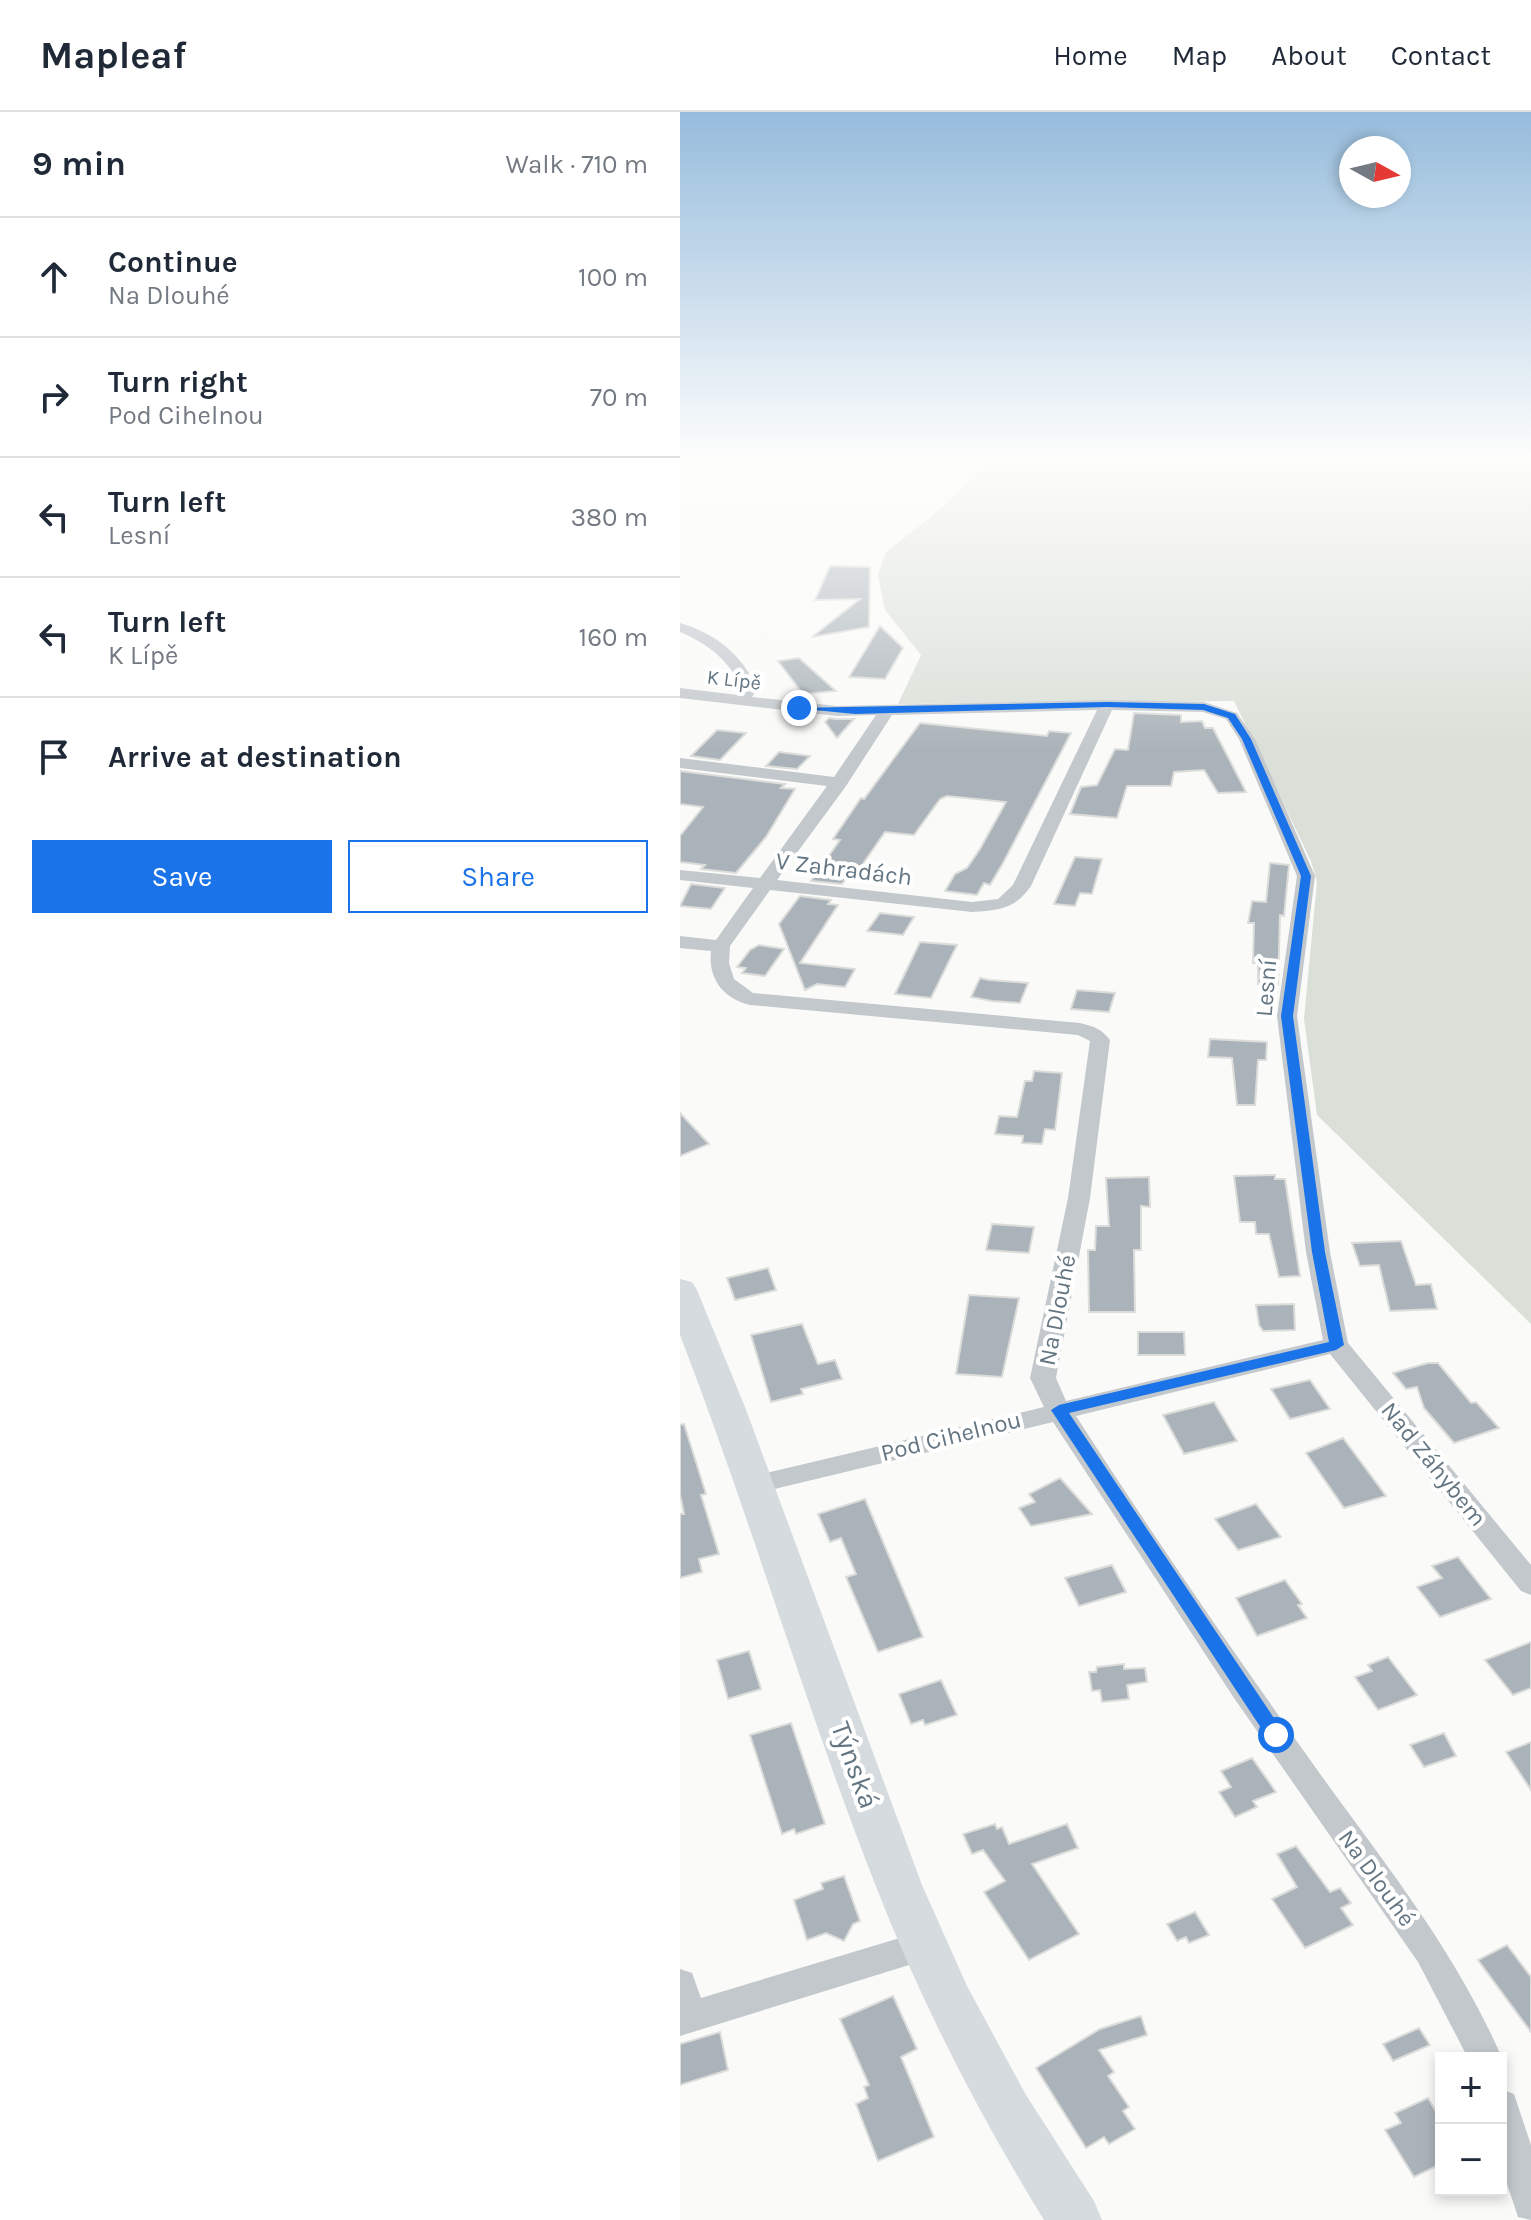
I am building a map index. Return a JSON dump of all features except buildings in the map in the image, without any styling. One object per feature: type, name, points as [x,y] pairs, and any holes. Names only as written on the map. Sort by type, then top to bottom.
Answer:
[{"type":"main road","name":"Týnská","points":[[680,1290],[923,1946],[1001,2106],[1075,2220]]},
{"type":"street","points":[[680,627],[725,651],[745,674],[749,689],[742,701]]},
{"type":"street","name":"K Lípě","points":[[680,693],[828,711],[1107,705],[1215,708]]},
{"type":"street","name":"V Zahradách","points":[[680,875],[954,906],[1002,904],[1013,898],[1022,886],[1107,705]]},
{"type":"street","name":"Lesní","points":[[1215,708],[1232,716],[1247,739],[1306,876],[1287,1016],[1318,1252],[1336,1345]]},
{"type":"street","points":[[680,942],[721,946],[840,783],[883,720],[885,709]]},
{"type":"street","points":[[680,763],[840,783]]},
{"type":"street","name":"Na Dlouhé","points":[[721,946],[719,971],[733,991],[744,998],[1080,1029],[1093,1033],[1100,1040],[1079,1198],[1043,1378],[1059,1410],[1242,1686],[1358,1852],[1397,1901],[1462,2007],[1482,2052]]},
{"type":"street","name":"Pod Cihelnou","points":[[754,1485],[1336,1345]]},
{"type":"street","name":"Nad Záhybem","points":[[1336,1345],[1531,1584]]},
{"type":"street","points":[[680,1984],[684,2018],[923,1946]]},
{"type":"street","points":[[1507,2124],[1531,2204]]},
{"type":"shaded area","points":[[884,556],[1531,556],[1531,1324],[1317,1115],[1304,1019],[1317,882],[1311,861],[1234,701],[898,704],[921,655],[885,610],[878,575]]},
{"type":"route","points":[[799,708],[855,711],[923,707],[1204,707],[1215,708],[1232,716],[1247,739],[1306,876],[1287,1016],[1318,1252],[1336,1345],[1059,1410],[1190,1611],[1276,1735]]}]
